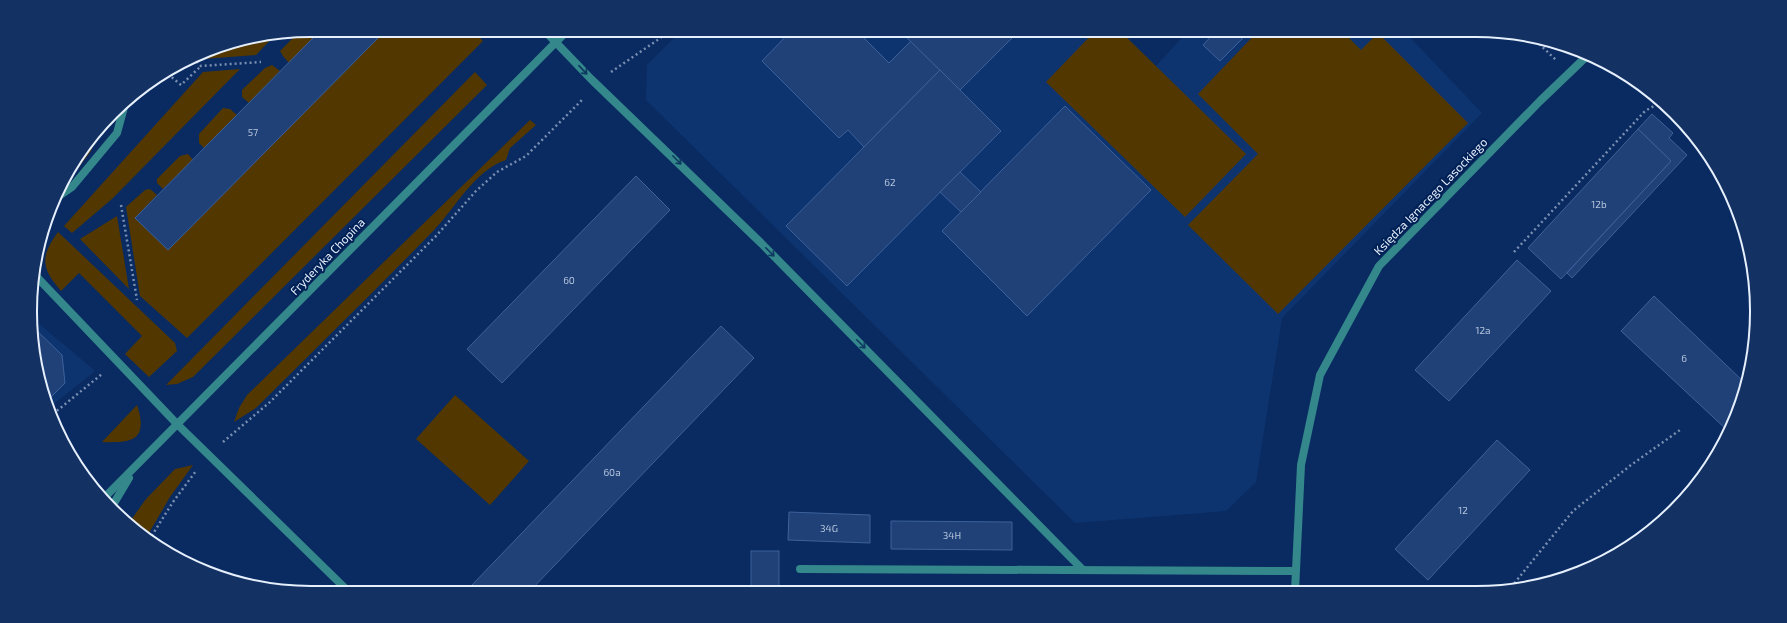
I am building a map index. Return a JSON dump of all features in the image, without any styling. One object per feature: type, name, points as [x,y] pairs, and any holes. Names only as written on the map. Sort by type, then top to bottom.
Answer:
[{"type":"street","points":[[552,37],[761,243],[1083,570]]},
{"type":"street","name":"Fryderyka Chopina","points":[[107,495],[562,37]]},
{"type":"street","name":"Księdza Ignacego Lasockiego","points":[[1294,586],[1301,465],[1320,375],[1375,273],[1384,260],[1540,101],[1584,59]]},
{"type":"street","points":[[64,193],[72,187],[117,133],[123,112]]},
{"type":"street","points":[[39,279],[178,424],[343,586]]},
{"type":"street","points":[[114,503],[135,467]]},
{"type":"street","points":[[800,569],[1294,571]]},
{"type":"path","points":[[152,535],[173,502],[210,455],[270,402],[436,236],[476,191],[498,172],[526,156],[609,73],[661,37]]},
{"type":"path","points":[[1540,44],[1570,73]]},
{"type":"path","points":[[197,62],[201,66]]},
{"type":"path","points":[[170,76],[180,85],[201,66],[261,62]]},
{"type":"path","points":[[1514,252],[1645,111],[1656,105]]},
{"type":"path","points":[[121,205],[137,300]]},
{"type":"path","points":[[56,412],[118,361]]},
{"type":"path","points":[[1514,583],[1573,511],[1631,465],[1680,430]]},
{"type":"shaded area","points":[[314,37],[289,63],[280,51],[293,38]]},
{"type":"shaded area","points":[[379,37],[479,37],[483,41],[187,338],[140,296],[126,207],[145,190],[150,189],[157,195],[135,218],[168,250]]},
{"type":"shaded area","points":[[675,37],[1126,37],[1156,66],[1183,37],[1410,37],[1482,113],[1282,318],[1256,482],[1226,511],[1075,523],[646,100],[647,65]]},
{"type":"shaded area","points":[[1089,37],[1126,37],[1246,154],[1185,217],[1046,82]]},
{"type":"shaded area","points":[[1252,37],[1348,37],[1361,50],[1374,37],[1382,37],[1468,123],[1278,314],[1188,225],[1258,154],[1198,94]]},
{"type":"shaded area","points":[[270,40],[256,55],[204,59],[240,46]]},
{"type":"shaded area","points":[[272,65],[280,71],[249,103],[242,97],[242,90],[265,68]]},
{"type":"shaded area","points":[[240,69],[112,199],[72,233],[64,226],[203,72]]},
{"type":"shaded area","points":[[475,72],[487,85],[193,377],[177,384],[166,385]]},
{"type":"shaded area","points":[[223,108],[230,109],[237,115],[204,148],[199,143],[199,134]]},
{"type":"shaded area","points":[[530,120],[536,125],[510,148],[506,160],[495,165],[476,180],[435,229],[368,297],[256,408],[234,422],[239,408],[247,395]]},
{"type":"shaded area","points":[[92,146],[91,151],[76,171]]},
{"type":"shaded area","points":[[188,154],[193,160],[163,189],[157,183],[157,179],[180,156]]},
{"type":"shaded area","points":[[117,216],[129,289],[80,239]]},
{"type":"shaded area","points":[[58,232],[175,343],[177,351],[149,377],[125,354],[142,336],[79,273],[61,291],[54,283],[45,262],[48,249]]},
{"type":"shaded area","points":[[38,323],[95,371],[53,404],[46,383],[42,365]]},
{"type":"shaded area","points":[[455,395],[529,461],[490,505],[416,439]]},
{"type":"shaded area","points":[[137,405],[141,426],[139,433],[129,440],[121,442],[102,442]]},
{"type":"shaded area","points":[[193,465],[170,497],[149,533],[132,519],[146,499],[175,469]]},
{"type":"building","points":[[314,37],[379,37],[168,250],[135,218]]},
{"type":"building","points":[[785,37],[863,37],[889,63],[911,41],[940,70],[864,147],[848,130],[839,138],[762,61]]},
{"type":"building","points":[[906,37],[1013,37],[960,90]]},
{"type":"building","points":[[1210,37],[1244,37],[1220,61],[1203,45]]},
{"type":"building","points":[[940,70],[1001,131],[847,286],[786,226]]},
{"type":"building","points":[[1065,106],[1151,190],[1027,316],[942,231]]},
{"type":"building","points":[[1652,114],[1673,133],[1669,138],[1687,155],[1572,278],[1567,273],[1671,161],[1638,129]]},
{"type":"building","points":[[1638,129],[1671,161],[1561,279],[1528,248]]},
{"type":"building","points":[[960,172],[981,192],[961,212],[940,192]]},
{"type":"building","points":[[636,176],[670,210],[502,383],[467,349]]},
{"type":"building","points":[[1517,260],[1551,291],[1449,401],[1415,370]]},
{"type":"building","points":[[1654,296],[1742,380],[1724,428],[1621,331]]},
{"type":"building","points":[[721,326],[754,358],[535,586],[471,586]]},
{"type":"building","points":[[38,332],[62,355],[65,383],[51,397],[42,365]]},
{"type":"building","points":[[1497,440],[1530,470],[1428,580],[1395,549]]},
{"type":"building","points":[[789,512],[870,515],[870,543],[788,540]]},
{"type":"building","points":[[891,521],[1012,522],[1012,550],[891,549]]},
{"type":"building","points":[[751,551],[779,551],[779,586],[751,586]]}]
